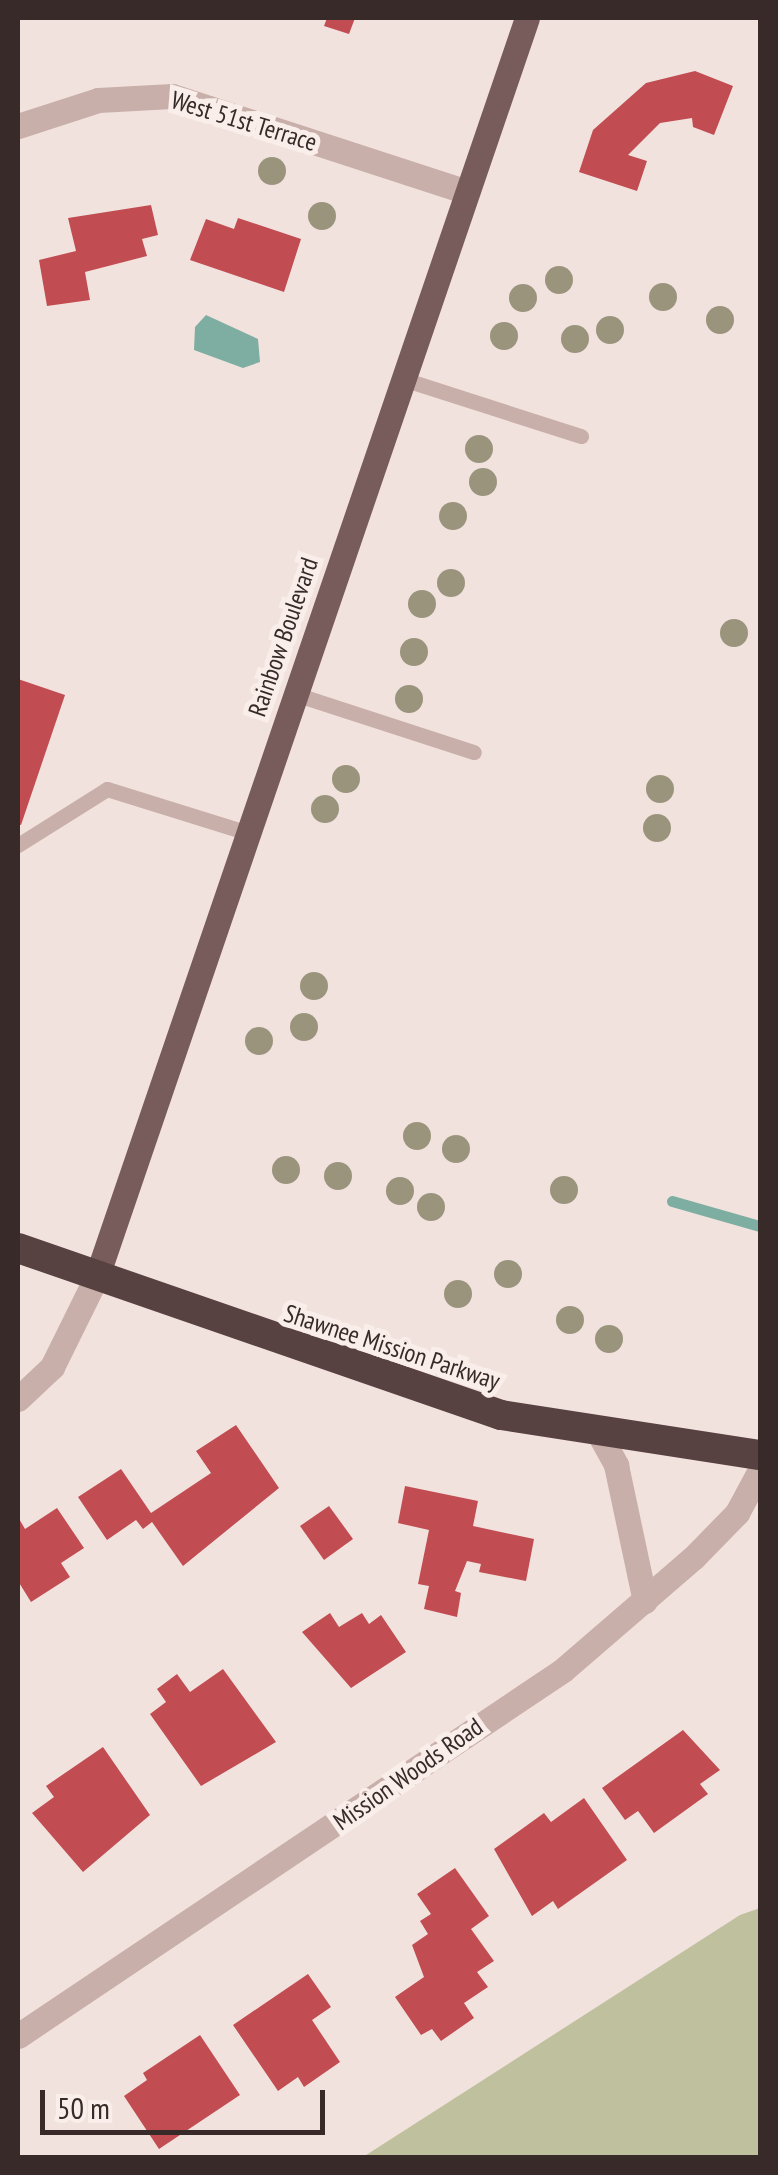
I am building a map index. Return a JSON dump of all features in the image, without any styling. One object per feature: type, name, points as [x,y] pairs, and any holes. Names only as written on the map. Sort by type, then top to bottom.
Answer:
[{"type":"highway","name":"Shawnee Mission Parkway","points":[[18,1248],[483,1409],[598,1432],[760,1455]]},
{"type":"main road","name":"Rainbow Boulevard","points":[[97,1276],[526,18]]},
{"type":"street","name":"West 51st Terrace","points":[[18,126],[98,100],[172,96],[467,192]]},
{"type":"street","points":[[18,1399],[52,1368],[97,1276]]},
{"type":"street","points":[[598,1432],[620,1479],[645,1601]]},
{"type":"street","name":"Mission Woods Road","points":[[18,2036],[563,1670],[645,1601],[736,1513],[760,1470]]},
{"type":"lane","points":[[403,379],[581,436]]},
{"type":"lane","points":[[295,694],[474,752]]},
{"type":"lane","points":[[18,846],[107,789],[248,833]]},
{"type":"green space","points":[[760,1908],[760,2157],[363,2157],[740,1915]]},
{"type":"water","points":[[206,315],[258,339],[260,362],[243,368],[194,350],[195,327]]},
{"type":"building","points":[[327,18],[355,18],[349,34],[324,26]]},
{"type":"building","points":[[695,71],[733,86],[714,135],[693,127],[692,118],[660,123],[628,155],[647,161],[637,191],[579,172],[593,130],[646,83]]},
{"type":"building","points":[[151,205],[158,235],[142,239],[147,256],[85,272],[90,300],[47,306],[39,260],[76,251],[68,218]]},
{"type":"building","points":[[238,218],[301,239],[284,292],[190,260],[206,219],[234,229]]},
{"type":"building","points":[[18,679],[65,695],[21,825],[18,824]]},
{"type":"building","points":[[236,1425],[279,1488],[183,1566],[152,1522],[143,1529],[136,1520],[107,1540],[78,1497],[121,1469],[151,1513],[211,1473],[196,1451]]},
{"type":"building","points":[[405,1486],[478,1501],[473,1526],[534,1539],[526,1581],[479,1572],[481,1564],[467,1561],[455,1591],[461,1593],[457,1617],[424,1609],[429,1586],[418,1584],[429,1530],[398,1523]]},
{"type":"building","points":[[329,1506],[353,1539],[324,1560],[300,1526]]},
{"type":"building","points":[[57,1508],[84,1548],[61,1563],[70,1577],[31,1602],[18,1581],[18,1517],[25,1529]]},
{"type":"building","points":[[330,1613],[339,1627],[362,1613],[369,1624],[381,1615],[406,1652],[351,1688],[302,1632]]},
{"type":"building","points":[[223,1669],[276,1742],[201,1786],[150,1714],[166,1702],[157,1689],[177,1674],[190,1692]]},
{"type":"building","points":[[683,1730],[720,1770],[700,1784],[708,1794],[654,1833],[638,1811],[625,1820],[602,1788]]},
{"type":"building","points":[[103,1747],[150,1815],[83,1872],[32,1813],[54,1797],[46,1786]]},
{"type":"building","points":[[584,1798],[627,1860],[558,1909],[553,1901],[532,1916],[494,1849],[544,1813],[551,1822]]},
{"type":"building","points":[[455,1868],[489,1916],[471,1929],[494,1961],[477,1972],[488,1987],[464,2003],[474,2018],[441,2041],[432,2029],[421,2035],[395,1997],[424,1977],[412,1945],[428,1934],[420,1921],[431,1914],[417,1894]]},
{"type":"building","points":[[308,1974],[331,2007],[312,2020],[340,2062],[304,2087],[298,2077],[278,2091],[233,2025]]},
{"type":"building","points":[[200,2035],[240,2095],[159,2149],[124,2096],[147,2080],[143,2073]]},
{"type":"waterway","points":[[672,1201],[760,1226]]}]
